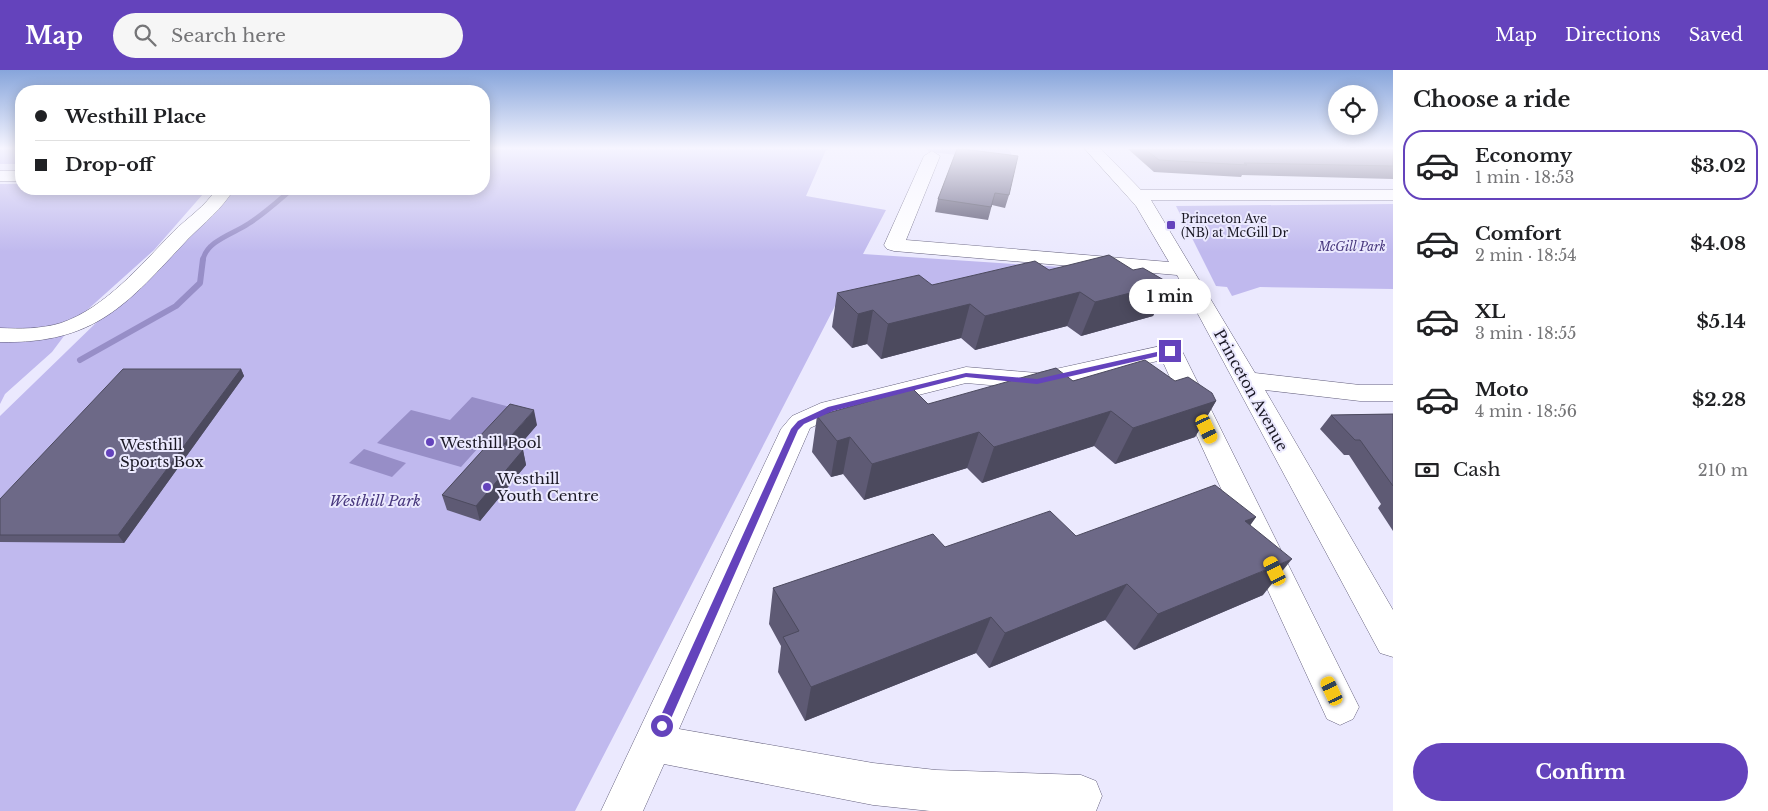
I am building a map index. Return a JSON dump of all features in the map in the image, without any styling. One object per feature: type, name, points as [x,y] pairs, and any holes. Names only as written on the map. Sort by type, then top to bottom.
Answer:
[{"type":"street","points":[[920,184],[894,245],[1184,269]]},
{"type":"street","name":"Princeton Avenue","points":[[1127,184],[1138,195],[1184,269],[1393,642]]},
{"type":"street","points":[[0,335],[45,334],[80,324],[101,311],[161,256],[219,195]]},
{"type":"street","points":[[1138,195],[1393,195]]},
{"type":"street","points":[[622,811],[795,429],[801,422],[830,409],[966,375],[1037,381],[1170,351],[1340,708]]},
{"type":"street","points":[[1245,380],[1360,394],[1393,393]]},
{"type":"street","points":[[654,743],[873,784],[936,791],[1081,796]]},
{"type":"green space","points":[[0,184],[15,184],[15,195],[202,195],[154,250],[76,320],[52,352],[5,394],[0,404]]},
{"type":"green space","name":"Westhill Park","points":[[490,184],[811,184],[806,196],[886,210],[863,254],[1137,272],[835,306],[575,811],[0,811],[0,416],[228,195],[490,195]]},
{"type":"green space","name":"McGill Park","points":[[1393,204],[1393,289],[1260,287],[1232,296],[1227,287],[1216,286],[1176,206]]},
{"type":"shaded area","points":[[472,397],[514,408],[461,467],[377,443],[411,410],[450,420]]},
{"type":"shaded area","points":[[364,449],[406,463],[392,477],[349,463]]},
{"type":"building","points":[[944,184],[1012,184],[1009,195],[995,193],[991,207],[938,199]]},
{"type":"building","points":[[1109,255],[1133,270],[1143,268],[1169,283],[1095,302],[1080,292],[985,316],[970,304],[888,324],[873,310],[858,314],[837,293],[919,275],[932,285],[1035,261],[1049,270]]},
{"type":"building","points":[[1145,360],[1175,381],[1188,377],[1212,393],[1216,401],[1133,428],[1111,411],[994,447],[979,432],[872,464],[850,437],[837,441],[817,416],[913,389],[928,404],[1056,368],[1073,381]]},
{"type":"building","name":"Westhill Sports Box","points":[[123,369],[241,369],[118,535],[0,535],[0,499]]},
{"type":"building","points":[[510,404],[534,410],[504,444],[523,450],[476,506],[442,495],[490,442],[478,438]]},
{"type":"building","points":[[1393,414],[1393,486],[1360,440],[1355,440],[1331,415]]},
{"type":"building","points":[[1215,485],[1256,517],[1245,521],[1292,559],[1158,614],[1127,584],[1005,633],[991,617],[811,687],[783,637],[799,631],[773,588],[933,534],[945,547],[1050,511],[1076,536]]},
{"type":"waterway","points":[[203,260],[205,253],[215,243],[254,220],[285,195]]},
{"type":"waterway","points":[[80,360],[176,306],[200,283],[203,259]]},
{"type":"place","name":"Princeton Ave (NB) at McGill Dr","points":[[1171,225]]},
{"type":"place","name":"Westhill Pool","points":[[430,442]]},
{"type":"place","name":"Westhill Sports Box","points":[[110,453]]},
{"type":"place","name":"Westhill Youth Centre","points":[[487,487]]},
{"type":"route","points":[[662,726],[795,429],[801,422],[830,409],[966,375],[1037,381],[1170,351]]}]
